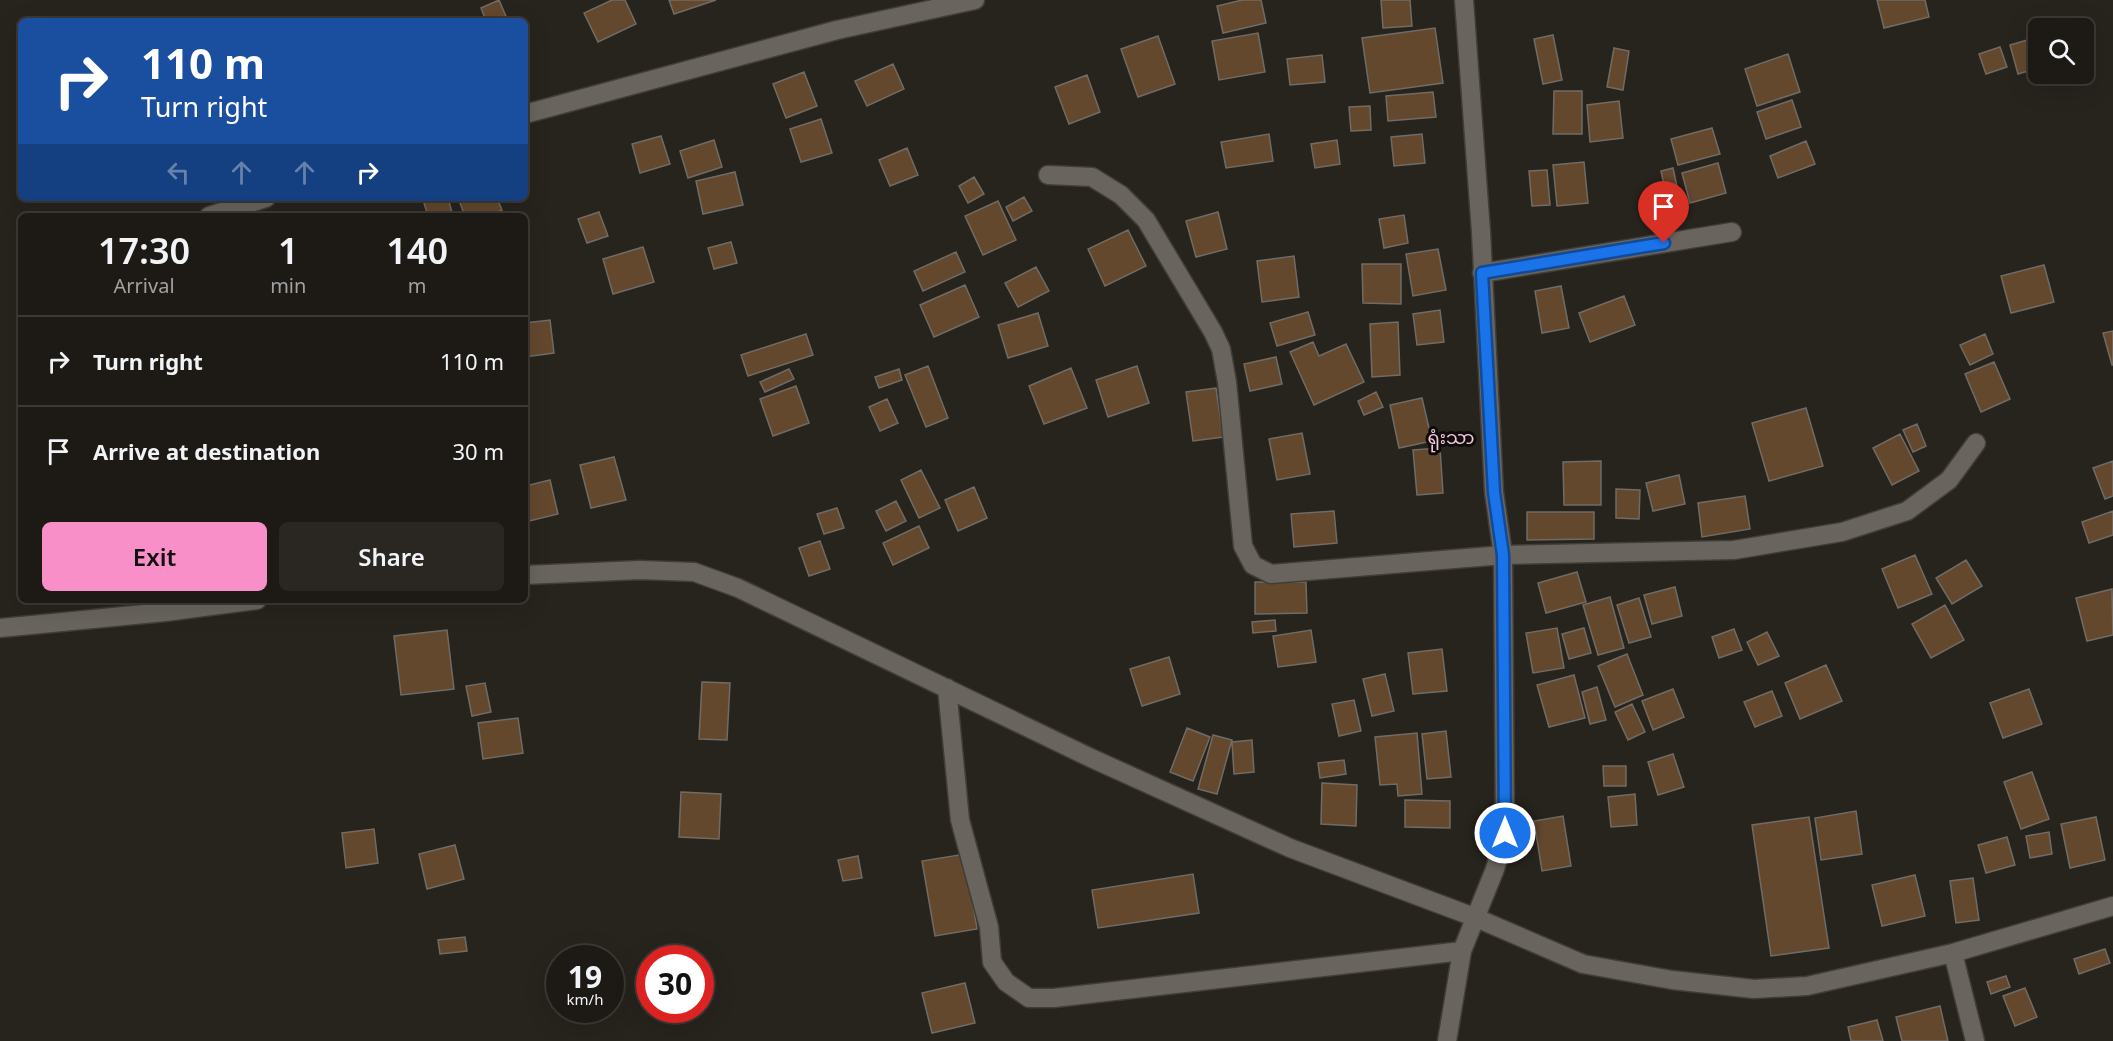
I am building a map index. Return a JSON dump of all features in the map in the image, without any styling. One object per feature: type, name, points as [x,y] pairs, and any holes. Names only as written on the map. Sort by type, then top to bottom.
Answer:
[{"type":"street","points":[[528,113],[837,30],[975,0]]},
{"type":"street","points":[[1447,1041],[1462,951],[1495,869],[1505,833],[1503,555],[1494,492],[1464,0]]},
{"type":"street","points":[[1048,175],[1092,177],[1121,195],[1146,220],[1213,332],[1221,349],[1227,381],[1243,546],[1253,565],[1271,574],[1503,555],[1734,550],[1842,532],[1907,511],[1949,480],[1976,443]]},
{"type":"street","points":[[223,213],[264,204]]},
{"type":"street","points":[[1482,273],[1732,232]]},
{"type":"street","points":[[528,575],[640,570],[694,572],[749,592],[1091,758],[1290,848],[1474,917],[1583,964],[1672,980],[1754,989],[1807,986],[1953,953],[2113,906]]},
{"type":"street","points":[[0,628],[234,603]]},
{"type":"street","points":[[947,688],[960,820],[989,927],[992,962],[1006,982],[1029,998],[1054,998],[1462,951]]},
{"type":"street","points":[[1953,953],[1975,1041]]},
{"type":"building","points":[[499,0],[507,18],[485,18],[481,8]]},
{"type":"building","points":[[612,0],[625,0],[636,24],[598,42],[584,13]]},
{"type":"building","points":[[669,0],[716,0],[674,14]]},
{"type":"building","points":[[1242,0],[1261,0],[1266,23],[1223,33],[1217,6]]},
{"type":"building","points":[[1381,0],[1410,0],[1412,26],[1383,28]]},
{"type":"building","points":[[1877,0],[1925,0],[1929,17],[1884,28]]},
{"type":"building","points":[[1435,28],[1443,83],[1370,93],[1362,38]]},
{"type":"building","points":[[1258,33],[1265,72],[1219,80],[1212,41]]},
{"type":"building","points":[[1553,35],[1562,80],[1543,84],[1534,39]]},
{"type":"building","points":[[1158,36],[1175,84],[1138,97],[1121,49]]},
{"type":"building","points":[[2028,40],[2028,71],[2018,74],[2010,45]]},
{"type":"building","points":[[2000,47],[2007,67],[1986,74],[1979,54]]},
{"type":"building","points":[[1614,48],[1629,51],[1623,90],[1607,87]]},
{"type":"building","points":[[1788,54],[1800,92],[1757,106],[1745,69]]},
{"type":"building","points":[[1322,55],[1325,82],[1290,85],[1287,59]]},
{"type":"building","points":[[893,64],[904,89],[867,106],[855,81]]},
{"type":"building","points":[[804,72],[817,106],[786,118],[773,84]]},
{"type":"building","points":[[1087,75],[1100,112],[1069,124],[1055,87]]},
{"type":"building","points":[[1554,91],[1582,91],[1582,134],[1553,134]]},
{"type":"building","points":[[1433,92],[1436,117],[1388,121],[1386,96]]},
{"type":"building","points":[[1792,100],[1801,127],[1766,139],[1757,112]]},
{"type":"building","points":[[1619,101],[1623,138],[1590,142],[1587,105]]},
{"type":"building","points":[[1370,106],[1371,130],[1351,131],[1349,107]]},
{"type":"building","points":[[821,119],[832,153],[801,162],[790,129]]},
{"type":"building","points":[[1712,128],[1720,154],[1678,165],[1671,139]]},
{"type":"building","points":[[1269,134],[1273,161],[1226,168],[1221,142]]},
{"type":"building","points":[[1422,134],[1425,163],[1394,166],[1391,137]]},
{"type":"building","points":[[661,136],[670,164],[640,173],[632,144]]},
{"type":"building","points":[[714,140],[722,167],[688,178],[680,151]]},
{"type":"building","points":[[1337,140],[1340,164],[1315,168],[1311,144]]},
{"type":"building","points":[[1806,141],[1815,164],[1778,178],[1770,156]]},
{"type":"building","points":[[907,148],[918,175],[890,186],[879,160]]},
{"type":"building","points":[[1584,162],[1588,203],[1557,206],[1553,165]]},
{"type":"building","points":[[1718,163],[1726,193],[1690,203],[1682,173]]},
{"type":"building","points":[[1673,168],[1682,210],[1670,212],[1661,171]]},
{"type":"building","points":[[1547,170],[1550,205],[1532,206],[1529,171]]},
{"type":"building","points":[[735,172],[743,205],[703,214],[696,181]]},
{"type":"building","points":[[974,177],[984,194],[968,203],[959,186]]},
{"type":"building","points":[[1024,197],[1032,211],[1013,221],[1006,207]]},
{"type":"building","points":[[1643,199],[1663,200],[1663,212],[1642,211]]},
{"type":"building","points":[[449,201],[452,213],[427,213],[424,203]]},
{"type":"building","points":[[459,201],[498,201],[502,210],[494,213],[464,213]]},
{"type":"building","points":[[998,201],[1016,240],[983,255],[965,216]]},
{"type":"building","points":[[599,212],[608,236],[587,243],[578,219]]},
{"type":"building","points":[[1218,212],[1227,249],[1196,257],[1186,221]]},
{"type":"building","points":[[1404,215],[1408,243],[1384,248],[1379,219]]},
{"type":"building","points":[[1128,230],[1146,266],[1105,286],[1088,249]]},
{"type":"building","points":[[731,242],[737,263],[714,269],[708,248]]},
{"type":"building","points":[[643,247],[654,282],[613,294],[603,259]]},
{"type":"building","points":[[1438,249],[1446,290],[1413,296],[1406,254]]},
{"type":"building","points":[[956,252],[965,272],[923,291],[914,271]]},
{"type":"building","points":[[1294,256],[1299,297],[1262,302],[1257,261]]},
{"type":"building","points":[[1362,264],[1401,264],[1401,304],[1363,303]]},
{"type":"building","points":[[2044,265],[2054,302],[2011,313],[2001,276]]},
{"type":"building","points":[[1036,267],[1049,291],[1018,307],[1005,283]]},
{"type":"building","points":[[965,285],[979,317],[934,337],[920,305]]},
{"type":"building","points":[[1561,286],[1569,328],[1542,333],[1535,291]]},
{"type":"building","points":[[1624,296],[1635,325],[1590,342],[1579,313]]},
{"type":"building","points":[[1440,310],[1444,342],[1417,345],[1413,314]]},
{"type":"building","points":[[1308,312],[1315,335],[1277,346],[1270,323]]},
{"type":"building","points":[[1038,313],[1048,346],[1008,358],[998,325]]},
{"type":"building","points":[[550,320],[554,353],[528,357],[528,323]]},
{"type":"building","points":[[1398,322],[1400,375],[1372,377],[1370,324]]},
{"type":"building","points":[[2113,331],[2113,365],[2112,365],[2103,333]]},
{"type":"building","points":[[806,334],[813,355],[748,376],[741,355]]},
{"type":"building","points":[[1985,334],[1993,354],[1970,365],[1960,345]]},
{"type":"building","points":[[1313,342],[1319,356],[1346,344],[1364,382],[1314,405],[1290,352]]},
{"type":"building","points":[[1276,357],[1282,384],[1250,391],[1244,364]]},
{"type":"building","points":[[1994,362],[2010,399],[1981,412],[1965,374]]},
{"type":"building","points":[[928,366],[948,418],[926,427],[905,375]]},
{"type":"building","points":[[1137,366],[1149,403],[1108,417],[1096,380]]},
{"type":"building","points":[[1071,368],[1087,408],[1044,424],[1029,386]]},
{"type":"building","points":[[789,369],[794,379],[765,392],[760,382]]},
{"type":"building","points":[[899,369],[902,380],[879,388],[875,377]]},
{"type":"building","points":[[796,386],[809,423],[773,436],[760,399]]},
{"type":"building","points":[[1216,388],[1223,437],[1193,441],[1186,392]]},
{"type":"building","points":[[1376,392],[1383,407],[1364,415],[1358,401]]},
{"type":"building","points":[[1422,398],[1432,441],[1399,448],[1390,405]]},
{"type":"building","points":[[887,399],[898,423],[880,431],[869,407]]},
{"type":"building","points":[[1806,408],[1823,466],[1769,481],[1752,423]]},
{"type":"building","points":[[1917,424],[1926,446],[1913,452],[1903,430]]},
{"type":"building","points":[[1302,433],[1310,474],[1277,480],[1269,439]]},
{"type":"building","points":[[1900,434],[1919,471],[1892,485],[1873,448]]},
{"type":"building","points":[[1440,448],[1443,493],[1417,495],[1413,450]]},
{"type":"building","points":[[614,457],[626,500],[591,508],[580,465]]},
{"type":"building","points":[[1601,461],[1601,505],[1564,505],[1563,462]]},
{"type":"building","points":[[2113,461],[2113,496],[2105,499],[2093,468]]},
{"type":"building","points":[[921,470],[940,508],[919,518],[901,480]]},
{"type":"building","points":[[1679,475],[1685,504],[1653,511],[1646,483]]},
{"type":"building","points":[[550,480],[558,514],[528,521],[528,485]]},
{"type":"building","points":[[974,487],[987,518],[958,531],[945,500]]},
{"type":"building","points":[[1616,489],[1640,490],[1639,519],[1616,518]]},
{"type":"building","points":[[1745,496],[1750,529],[1702,537],[1698,503]]},
{"type":"building","points":[[896,501],[906,521],[886,531],[876,511]]},
{"type":"building","points":[[837,508],[844,528],[824,534],[817,514]]},
{"type":"building","points":[[1334,511],[1337,543],[1294,547],[1291,514]]},
{"type":"building","points":[[2113,511],[2113,535],[2089,543],[2082,522]]},
{"type":"building","points":[[1527,512],[1594,512],[1594,539],[1527,540]]},
{"type":"building","points":[[919,526],[929,548],[893,565],[883,543]]},
{"type":"building","points":[[820,541],[830,569],[809,576],[799,548]]},
{"type":"building","points":[[1915,555],[1932,594],[1898,608],[1882,569]]},
{"type":"building","points":[[1966,560],[1982,586],[1952,604],[1936,578]]},
{"type":"building","points":[[1577,572],[1586,602],[1546,613],[1538,583]]},
{"type":"building","points":[[1255,582],[1306,582],[1307,613],[1255,614]]},
{"type":"building","points":[[1675,587],[1682,616],[1652,624],[1644,595]]},
{"type":"building","points":[[2112,589],[2113,635],[2087,641],[2076,598]]},
{"type":"building","points":[[1610,597],[1624,648],[1598,655],[1583,605]]},
{"type":"building","points":[[1639,598],[1651,637],[1629,643],[1617,605]]},
{"type":"building","points":[[1945,605],[1964,640],[1931,658],[1912,624]]},
{"type":"building","points":[[1275,620],[1276,631],[1253,633],[1252,622]]},
{"type":"building","points":[[1557,628],[1564,668],[1533,673],[1526,633]]},
{"type":"building","points":[[1584,628],[1591,653],[1569,659],[1562,634]]},
{"type":"building","points":[[1734,629],[1742,650],[1719,658],[1712,637]]},
{"type":"building","points":[[447,630],[454,689],[401,695],[394,636]]},
{"type":"building","points":[[1311,630],[1316,662],[1278,667],[1273,636]]},
{"type":"building","points":[[1767,632],[1779,656],[1758,665],[1747,642]]},
{"type":"building","points":[[1442,649],[1447,691],[1413,694],[1408,653]]},
{"type":"building","points":[[1627,654],[1643,695],[1615,707],[1598,666]]},
{"type":"building","points":[[1169,657],[1180,694],[1142,706],[1130,669]]},
{"type":"building","points":[[1826,665],[1842,701],[1800,719],[1785,683]]},
{"type":"building","points":[[1385,674],[1394,711],[1372,716],[1363,679]]},
{"type":"building","points":[[1574,675],[1585,718],[1549,727],[1537,685]]},
{"type":"building","points":[[702,682],[730,683],[727,740],[699,739]]},
{"type":"building","points":[[485,683],[491,712],[472,716],[466,686]]},
{"type":"building","points":[[1597,687],[1606,720],[1590,724],[1582,692]]},
{"type":"building","points":[[1673,689],[1684,717],[1653,730],[1642,701]]},
{"type":"building","points":[[2029,689],[2042,724],[2003,738],[1990,703]]},
{"type":"building","points":[[1772,691],[1782,716],[1755,727],[1744,702]]},
{"type":"building","points":[[1354,700],[1361,731],[1339,736],[1332,704]]},
{"type":"building","points":[[1632,704],[1645,732],[1628,740],[1615,712]]},
{"type":"building","points":[[518,718],[523,753],[483,759],[478,723]]},
{"type":"building","points":[[1187,728],[1210,737],[1193,781],[1170,772]]},
{"type":"building","points":[[1446,731],[1451,777],[1427,779],[1422,734]]},
{"type":"building","points":[[1417,733],[1422,794],[1398,796],[1397,784],[1380,785],[1375,737]]},
{"type":"building","points":[[1213,735],[1232,740],[1217,794],[1198,789]]},
{"type":"building","points":[[1252,740],[1254,772],[1234,774],[1232,742]]},
{"type":"building","points":[[1673,754],[1684,787],[1658,795],[1648,762]]},
{"type":"building","points":[[1344,760],[1346,774],[1320,778],[1318,763]]},
{"type":"building","points":[[1603,766],[1626,766],[1626,786],[1604,786]]},
{"type":"building","points":[[2032,772],[2049,819],[2021,829],[2004,782]]},
{"type":"building","points":[[1322,783],[1357,785],[1356,826],[1321,824]]},
{"type":"building","points":[[681,792],[721,794],[719,839],[679,837]]},
{"type":"building","points":[[1635,794],[1637,825],[1611,827],[1608,797]]},
{"type":"building","points":[[1405,800],[1450,801],[1450,828],[1405,827]]},
{"type":"building","points":[[1856,811],[1862,854],[1821,860],[1815,818]]},
{"type":"building","points":[[1563,816],[1571,866],[1542,871],[1534,821]]},
{"type":"building","points":[[1809,817],[1829,948],[1771,956],[1752,825]]},
{"type":"building","points":[[2096,817],[2105,860],[2070,868],[2061,824]]},
{"type":"building","points":[[374,829],[378,863],[346,868],[342,833]]},
{"type":"building","points":[[2049,832],[2052,854],[2030,858],[2026,836]]},
{"type":"building","points":[[2007,837],[2015,865],[1986,873],[1978,845]]},
{"type":"building","points":[[455,845],[464,879],[427,889],[419,854]]},
{"type":"building","points":[[965,854],[977,929],[935,936],[922,861]]},
{"type":"building","points":[[858,856],[862,878],[843,881],[838,860]]},
{"type":"building","points":[[1193,874],[1199,913],[1098,928],[1092,890]]},
{"type":"building","points":[[1915,875],[1925,916],[1882,926],[1872,885]]},
{"type":"building","points":[[1973,878],[1979,920],[1956,923],[1950,881]]},
{"type":"building","points":[[465,937],[467,951],[440,954],[438,940]]},
{"type":"building","points":[[2105,949],[2110,963],[2079,974],[2074,959]]},
{"type":"building","points":[[2006,976],[2010,987],[1991,994],[1987,982]]},
{"type":"building","points":[[965,983],[975,1023],[932,1033],[922,993]]},
{"type":"building","points":[[2025,988],[2037,1017],[2015,1026],[2003,996]]},
{"type":"building","points":[[1940,1006],[1948,1041],[1902,1041],[1896,1017]]},
{"type":"building","points":[[1877,1020],[1883,1041],[1851,1041],[1848,1027]]},
{"type":"district","name":"ရုံးသာ","points":[[1451,437]]},
{"type":"route","points":[[1505,833],[1503,555],[1494,492],[1482,273],[1664,243]]}]
